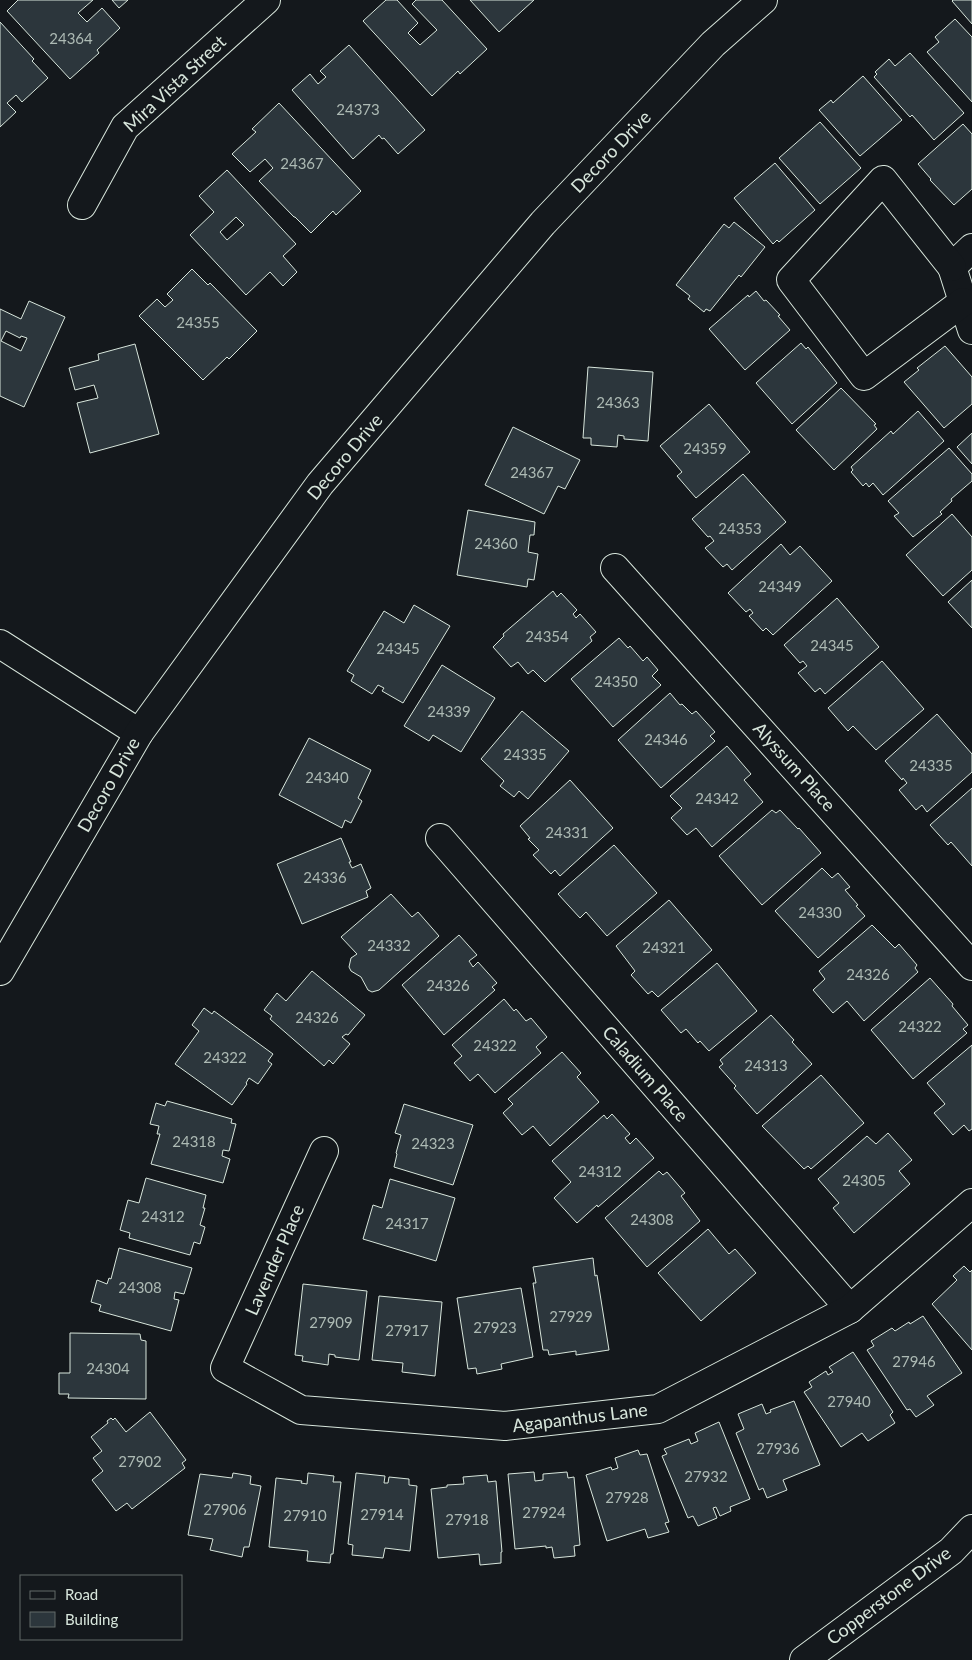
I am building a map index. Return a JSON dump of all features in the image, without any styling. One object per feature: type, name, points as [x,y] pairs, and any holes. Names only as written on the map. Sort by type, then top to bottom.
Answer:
[{"type":"street","name":"Mira Vista Street","points":[[82,205],[125,127],[266,0]]},
{"type":"street","name":"Decoro Drive","points":[[0,971],[139,733],[326,476],[542,223],[713,44],[763,0]]},
{"type":"street","points":[[963,302],[864,376],[791,280],[883,180],[952,267],[972,330]]},
{"type":"street","points":[[952,267],[972,248]]},
{"type":"street","name":"Alyssum Place","points":[[615,568],[972,966]]},
{"type":"street","points":[[0,644],[139,733]]},
{"type":"street","name":"Caladium Place","points":[[440,838],[850,1309]]},
{"type":"street","name":"Lavender Place","points":[[225,1368],[324,1151]]},
{"type":"street","name":"Agapanthus Lane","points":[[225,1368],[301,1410],[505,1426],[658,1408],[850,1309],[972,1203]]},
{"type":"street","name":"Copperstone Drive","points":[[804,1660],[951,1551],[972,1529]]},
{"type":"building","points":[[18,0],[93,0],[78,13],[87,22],[102,8],[120,28],[97,50],[99,53],[70,79],[7,11]]},
{"type":"building","points":[[112,0],[128,0],[119,8]]},
{"type":"building","points":[[386,0],[397,0],[418,23],[408,33],[420,45],[437,30],[412,4],[416,0],[442,0],[487,49],[460,74],[458,71],[432,96],[363,21]]},
{"type":"building","points":[[470,0],[534,0],[499,32]]},
{"type":"building","points":[[972,0],[972,24],[952,1]]},
{"type":"building","points":[[955,19],[972,37],[972,102],[927,52],[939,42],[935,37]]},
{"type":"building","points":[[0,22],[34,59],[32,61],[48,78],[22,102],[16,95],[7,103],[16,112],[0,127]]},
{"type":"building","points":[[349,45],[425,130],[398,154],[379,135],[353,159],[292,90],[310,74],[318,84],[326,77],[320,71]]},
{"type":"building","points":[[910,53],[964,113],[934,140],[912,115],[910,117],[874,77],[877,74],[875,72],[889,59],[895,66]]},
{"type":"building","points":[[863,76],[902,120],[860,156],[819,110],[831,100],[833,103]]},
{"type":"building","points":[[279,103],[361,191],[336,215],[333,211],[311,233],[259,181],[273,168],[265,159],[250,172],[232,154],[256,132],[252,129]]},
{"type":"building","points":[[820,122],[861,168],[820,204],[779,158]]},
{"type":"building","points":[[963,124],[972,134],[972,189],[954,205],[930,180],[918,164]]},
{"type":"building","points":[[775,163],[815,210],[779,242],[777,240],[773,244],[734,198]]},
{"type":"building","points":[[227,170],[296,244],[283,256],[297,272],[283,286],[270,272],[246,295],[190,235],[214,212],[199,196]],"holes":[[[236,217],[244,225],[227,240],[220,232]]]},
{"type":"building","points":[[734,222],[765,247],[710,311],[706,309],[704,312],[688,299],[690,296],[676,285],[724,224],[729,228]]},
{"type":"building","points":[[192,269],[208,285],[210,283],[257,331],[229,359],[227,357],[203,380],[139,316],[157,299],[165,307],[173,300],[167,294]]},
{"type":"building","points":[[756,291],[780,315],[778,316],[790,330],[745,370],[709,329],[748,295],[749,297]]},
{"type":"building","points":[[29,301],[65,317],[24,407],[0,396],[0,309],[21,319]],"holes":[[[6,331],[20,338],[21,336],[27,338],[21,351],[1,341]]]},
{"type":"building","points":[[801,343],[806,349],[808,347],[837,383],[792,424],[756,383]]},
{"type":"building","points":[[135,344],[159,434],[90,453],[77,403],[98,398],[94,385],[75,390],[69,368],[99,360],[98,354]]},
{"type":"building","points":[[945,346],[972,377],[972,404],[944,428],[904,382],[919,370],[917,368]]},
{"type":"building","points":[[588,367],[653,372],[648,441],[624,439],[624,436],[618,435],[617,447],[591,445],[591,438],[583,438]]},
{"type":"building","points":[[841,388],[876,424],[874,425],[877,429],[834,470],[796,430]]},
{"type":"building","points":[[709,404],[750,452],[696,498],[677,476],[682,472],[660,446]]},
{"type":"building","points":[[918,411],[944,441],[883,495],[873,483],[869,487],[866,483],[863,486],[851,472],[853,470],[851,467],[891,431],[893,434]]},
{"type":"building","points":[[513,427],[580,460],[565,489],[558,486],[544,514],[485,485]]},
{"type":"building","points":[[972,433],[972,464],[957,447]]},
{"type":"building","points":[[949,448],[972,474],[972,481],[951,499],[952,501],[940,512],[942,514],[913,537],[894,516],[899,513],[888,501]]},
{"type":"building","points":[[743,474],[786,522],[732,570],[727,564],[723,567],[705,548],[714,541],[692,519]]},
{"type":"building","points":[[468,510],[535,522],[534,535],[530,535],[528,552],[538,554],[534,580],[528,579],[527,587],[457,575]]},
{"type":"building","points":[[952,514],[972,537],[972,570],[943,596],[906,555]]},
{"type":"building","points":[[781,544],[790,555],[800,546],[832,581],[773,635],[766,628],[763,631],[749,616],[753,613],[750,609],[746,612],[728,593]]},
{"type":"building","points":[[972,580],[972,628],[948,602]]},
{"type":"building","points":[[553,591],[557,597],[561,593],[577,610],[573,614],[576,618],[580,614],[596,632],[590,637],[592,641],[545,682],[533,670],[528,674],[518,662],[511,667],[493,647],[504,636],[503,634]]},
{"type":"building","points":[[837,598],[879,647],[825,694],[820,688],[815,692],[798,673],[807,666],[803,661],[800,663],[784,645]]},
{"type":"building","points":[[414,605],[450,626],[403,703],[382,691],[384,688],[378,685],[372,694],[351,681],[354,675],[347,671],[384,611],[404,623]]},
{"type":"building","points":[[619,638],[628,648],[630,646],[643,661],[647,657],[658,670],[652,676],[661,685],[613,727],[571,679]]},
{"type":"building","points":[[882,661],[924,709],[876,750],[853,726],[848,731],[828,708]]},
{"type":"building","points":[[442,665],[495,698],[461,752],[433,735],[429,741],[404,726]]},
{"type":"building","points":[[670,693],[680,705],[682,704],[692,714],[696,711],[715,732],[710,736],[715,741],[661,788],[618,740]]},
{"type":"building","points":[[522,711],[569,751],[528,799],[519,791],[514,797],[500,786],[504,781],[481,759]]},
{"type":"building","points":[[937,714],[972,754],[972,772],[927,812],[922,805],[916,810],[899,790],[907,783],[885,761]]},
{"type":"building","points":[[309,738],[371,770],[358,798],[362,801],[351,823],[345,820],[342,828],[279,795]]},
{"type":"building","points":[[727,746],[751,774],[744,780],[763,802],[712,847],[696,828],[687,835],[671,818],[682,808],[670,796]]},
{"type":"building","points":[[570,780],[613,828],[560,876],[555,870],[551,874],[533,855],[539,850],[528,839],[530,838],[520,826]]},
{"type":"building","points":[[972,788],[972,866],[951,842],[948,845],[930,825]]},
{"type":"building","points":[[772,810],[776,813],[780,810],[821,853],[762,905],[719,856]]},
{"type":"building","points":[[341,838],[352,868],[361,864],[371,888],[366,891],[368,897],[302,924],[277,864]]},
{"type":"building","points":[[614,845],[657,893],[607,936],[586,912],[580,918],[558,894]]},
{"type":"building","points":[[822,868],[832,878],[838,873],[850,887],[845,890],[865,916],[818,958],[775,911]]},
{"type":"building","points":[[391,894],[412,917],[418,912],[439,936],[379,990],[372,992],[368,990],[361,977],[351,971],[349,967],[351,958],[357,954],[341,937]]},
{"type":"building","points":[[669,900],[712,950],[658,997],[652,991],[648,994],[631,975],[635,971],[616,946]]},
{"type":"building","points":[[872,925],[895,948],[899,944],[917,965],[915,968],[918,972],[864,1021],[847,1001],[833,1013],[813,990],[825,979],[819,971]]},
{"type":"building","points":[[459,935],[477,955],[469,961],[473,967],[478,962],[497,983],[492,987],[495,990],[444,1035],[402,985]]},
{"type":"building","points":[[717,963],[757,1011],[709,1051],[700,1041],[698,1043],[686,1029],[681,1033],[661,1010]]},
{"type":"building","points":[[312,971],[365,1015],[348,1035],[346,1034],[342,1037],[350,1044],[333,1064],[329,1060],[324,1066],[270,1019],[272,1016],[264,1010],[277,993],[286,1001]]},
{"type":"building","points":[[930,978],[953,1004],[952,1006],[968,1025],[963,1029],[967,1033],[913,1079],[871,1030]]},
{"type":"building","points":[[504,999],[526,1021],[531,1018],[547,1037],[536,1047],[541,1053],[495,1093],[478,1074],[470,1081],[454,1063],[462,1056],[452,1045]]},
{"type":"building","points":[[204,1008],[212,1014],[214,1011],[273,1054],[268,1061],[272,1064],[258,1084],[249,1078],[247,1084],[232,1105],[175,1064],[199,1031],[192,1025]]},
{"type":"building","points":[[771,1015],[794,1040],[792,1042],[812,1064],[757,1114],[734,1088],[736,1086],[719,1067],[723,1064],[720,1060]]},
{"type":"building","points":[[972,1045],[972,1129],[969,1131],[964,1125],[953,1135],[934,1113],[945,1104],[927,1083]]},
{"type":"building","points":[[562,1052],[581,1073],[577,1077],[599,1102],[550,1146],[533,1126],[522,1135],[503,1113],[513,1104],[508,1099]]},
{"type":"building","points":[[821,1075],[864,1123],[811,1169],[808,1166],[804,1169],[762,1126]]},
{"type":"building","points":[[167,1101],[232,1119],[231,1123],[236,1124],[229,1151],[223,1150],[222,1156],[230,1159],[223,1183],[151,1164],[160,1134],[157,1134],[159,1126],[150,1124],[156,1103],[165,1106]]},
{"type":"building","points":[[404,1104],[473,1125],[453,1185],[394,1167],[401,1135],[395,1133]]},
{"type":"building","points":[[612,1114],[630,1134],[625,1138],[630,1144],[636,1138],[654,1158],[577,1223],[554,1198],[571,1182],[552,1161],[604,1115],[607,1119]]},
{"type":"building","points":[[888,1133],[912,1160],[899,1171],[910,1184],[854,1233],[833,1208],[839,1203],[818,1179],[867,1136],[876,1144]]},
{"type":"building","points":[[659,1171],[663,1175],[667,1172],[685,1193],[681,1196],[700,1221],[647,1267],[605,1218]]},
{"type":"building","points":[[146,1178],[206,1195],[203,1208],[205,1208],[200,1225],[205,1227],[200,1244],[194,1242],[190,1255],[129,1238],[130,1233],[120,1230],[128,1200],[139,1203]]},
{"type":"building","points":[[390,1179],[455,1198],[436,1261],[363,1239],[373,1205],[382,1208]]},
{"type":"building","points":[[708,1229],[729,1254],[735,1249],[756,1273],[701,1321],[658,1273]]},
{"type":"building","points":[[119,1248],[192,1268],[184,1294],[175,1292],[174,1299],[179,1300],[171,1331],[99,1311],[101,1305],[91,1302],[97,1280],[107,1284],[109,1278],[111,1279]]},
{"type":"building","points":[[593,1258],[609,1350],[576,1355],[576,1351],[549,1355],[548,1350],[543,1350],[533,1283],[536,1283],[533,1267]]},
{"type":"building","points":[[964,1266],[970,1272],[972,1270],[972,1350],[932,1304],[957,1280],[953,1276]]},
{"type":"building","points":[[303,1284],[367,1291],[359,1360],[335,1357],[335,1355],[329,1354],[328,1365],[302,1361],[303,1356],[295,1355]]},
{"type":"building","points":[[521,1288],[533,1357],[501,1364],[502,1369],[477,1374],[476,1368],[468,1369],[457,1298]]},
{"type":"building","points":[[379,1296],[442,1302],[435,1376],[402,1372],[403,1363],[372,1360]]},
{"type":"building","points":[[923,1316],[962,1373],[927,1396],[934,1405],[916,1417],[910,1409],[907,1410],[867,1350],[874,1346],[871,1341],[892,1328],[895,1331]]},
{"type":"building","points":[[70,1333],[140,1334],[141,1340],[146,1341],[146,1399],[68,1398],[69,1394],[59,1394],[59,1373],[70,1373]]},
{"type":"building","points":[[853,1352],[893,1412],[890,1415],[895,1423],[868,1441],[862,1433],[841,1447],[804,1392],[812,1387],[809,1382],[826,1371],[828,1375],[833,1372],[829,1367]]},
{"type":"building","points":[[794,1401],[820,1465],[783,1480],[787,1490],[767,1498],[763,1488],[759,1490],[736,1433],[744,1429],[738,1414],[762,1404],[766,1414],[771,1412],[770,1410]]},
{"type":"building","points":[[150,1412],[186,1460],[182,1463],[185,1468],[132,1509],[127,1503],[116,1511],[92,1480],[103,1471],[93,1458],[102,1451],[91,1437],[108,1423],[107,1421],[111,1418],[113,1420],[115,1418],[126,1432]]},
{"type":"building","points":[[719,1422],[750,1499],[730,1507],[731,1511],[720,1516],[716,1507],[713,1508],[717,1518],[698,1526],[693,1516],[688,1518],[662,1456],[667,1454],[664,1449],[689,1439],[691,1444],[698,1441],[695,1433]]},
{"type":"building","points":[[638,1450],[640,1455],[647,1454],[669,1522],[665,1523],[669,1532],[648,1538],[645,1529],[607,1541],[586,1475],[611,1467],[612,1470],[618,1468],[615,1458]]},
{"type":"building","points":[[534,1472],[535,1481],[543,1480],[543,1474],[567,1472],[568,1478],[574,1477],[580,1545],[574,1546],[575,1556],[554,1558],[552,1547],[546,1548],[546,1546],[515,1549],[508,1474]]},
{"type":"building","points":[[233,1473],[251,1476],[250,1484],[261,1486],[249,1547],[244,1547],[242,1557],[210,1550],[213,1539],[188,1535],[200,1474],[232,1478]]},
{"type":"building","points":[[308,1473],[334,1476],[333,1482],[341,1482],[333,1554],[331,1554],[330,1563],[307,1561],[308,1551],[269,1547],[276,1478],[302,1481],[301,1483],[307,1484]]},
{"type":"building","points":[[356,1473],[385,1476],[384,1483],[388,1483],[389,1477],[409,1479],[409,1485],[417,1486],[410,1551],[385,1548],[383,1558],[352,1555],[353,1545],[348,1544]]},
{"type":"building","points":[[487,1475],[488,1482],[496,1481],[502,1552],[501,1563],[480,1565],[479,1554],[438,1558],[431,1489],[447,1487],[447,1485],[464,1484],[463,1477]]}]
